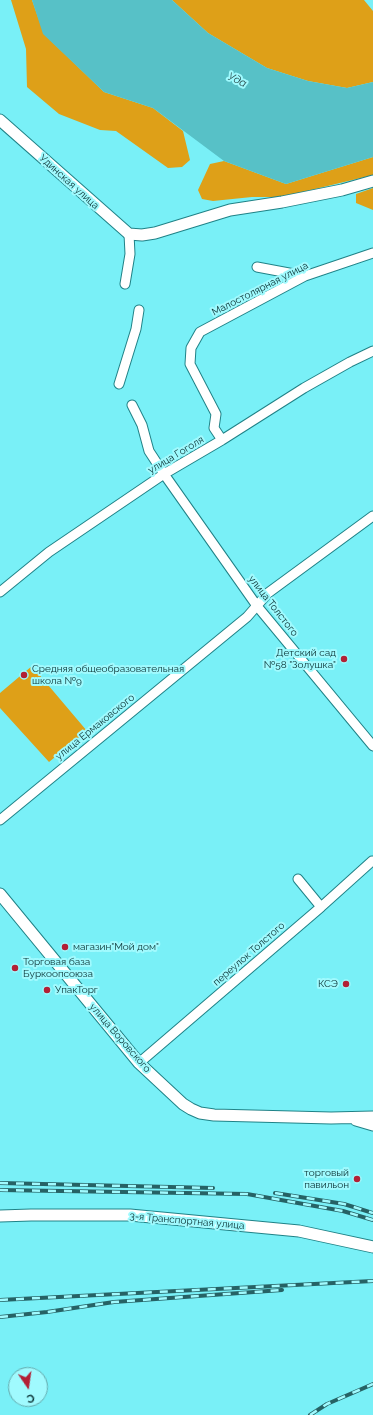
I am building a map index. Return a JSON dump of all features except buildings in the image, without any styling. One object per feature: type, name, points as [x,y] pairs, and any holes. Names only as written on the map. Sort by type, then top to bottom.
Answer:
[{"type":"street","name":"Удинская улица","points":[[0,120],[129,234]]},
{"type":"street","points":[[125,284],[130,254],[129,234],[142,235],[155,233],[230,210],[282,202],[342,190],[373,180]]},
{"type":"street","name":"Малостолярная улица","points":[[222,440],[214,428],[216,414],[190,364],[191,348],[200,332],[305,276],[373,253]]},
{"type":"street","points":[[257,267],[305,276]]},
{"type":"street","points":[[119,384],[136,329],[139,310]]},
{"type":"street","name":"улица Гоголя","points":[[0,592],[49,552],[164,474],[222,440],[304,388],[373,351]]},
{"type":"street","name":"улица Толстого","points":[[132,404],[142,425],[149,451],[257,606],[373,746]]},
{"type":"street","name":"улица Ермаковского","points":[[0,820],[246,617],[268,593],[373,516]]},
{"type":"street","name":"переулок Толстого","points":[[139,1063],[321,907],[372,861]]},
{"type":"street","points":[[298,880],[321,907]]},
{"type":"street","name":"улица Воровского","points":[[0,894],[139,1063],[183,1104],[200,1113],[214,1115],[373,1117]]},
{"type":"street","points":[[348,1117],[373,1125]]},
{"type":"street","name":"3-я Транспортная улица","points":[[0,1216],[130,1215],[300,1231],[373,1246]]},
{"type":"shaded area","points":[[11,0],[32,0],[44,34],[104,92],[153,108],[183,131],[190,160],[182,167],[168,168],[116,131],[100,130],[59,114],[27,87],[26,49]]},
{"type":"shaded area","points":[[172,0],[364,0],[373,11],[373,82],[347,88],[308,81],[267,68],[208,33]]},
{"type":"shaded area","points":[[373,157],[373,175],[282,197],[252,197],[213,201],[202,199],[198,190],[210,164],[224,161],[286,184]]},
{"type":"shaded area","points":[[373,188],[373,210],[356,203],[356,194]]},
{"type":"shaded area","points":[[32,666],[87,731],[49,762],[0,708],[0,693]]},
{"type":"water","name":"Уда","points":[[32,0],[172,0],[208,33],[267,68],[308,81],[347,88],[373,82],[373,157],[286,184],[224,161],[153,108],[104,92],[43,34]]},
{"type":"railway","points":[[0,1183],[213,1188]]},
{"type":"railway","points":[[0,1190],[247,1194],[343,1211],[373,1220]]},
{"type":"railway","points":[[275,1193],[344,1204],[373,1213]]},
{"type":"railway","points":[[0,1300],[373,1281]]},
{"type":"railway","points":[[0,1317],[114,1302],[282,1290]]},
{"type":"railway","points":[[310,1415],[327,1404],[373,1384]]},
{"type":"place","name":"Детский сад №58 \"Золушка\"","points":[[344,659]]},
{"type":"place","name":"Средняя общеобразовательная школа №9","points":[[24,675]]},
{"type":"place","name":"магазин\"Мой дом\"","points":[[65,947]]},
{"type":"place","name":"Торговая база Буркоопсоюза","points":[[15,968]]},
{"type":"place","name":"КСЭ","points":[[346,984]]},
{"type":"place","name":"УпакТорг","points":[[47,990]]},
{"type":"place","name":"торговый павильон","points":[[357,1179]]}]
